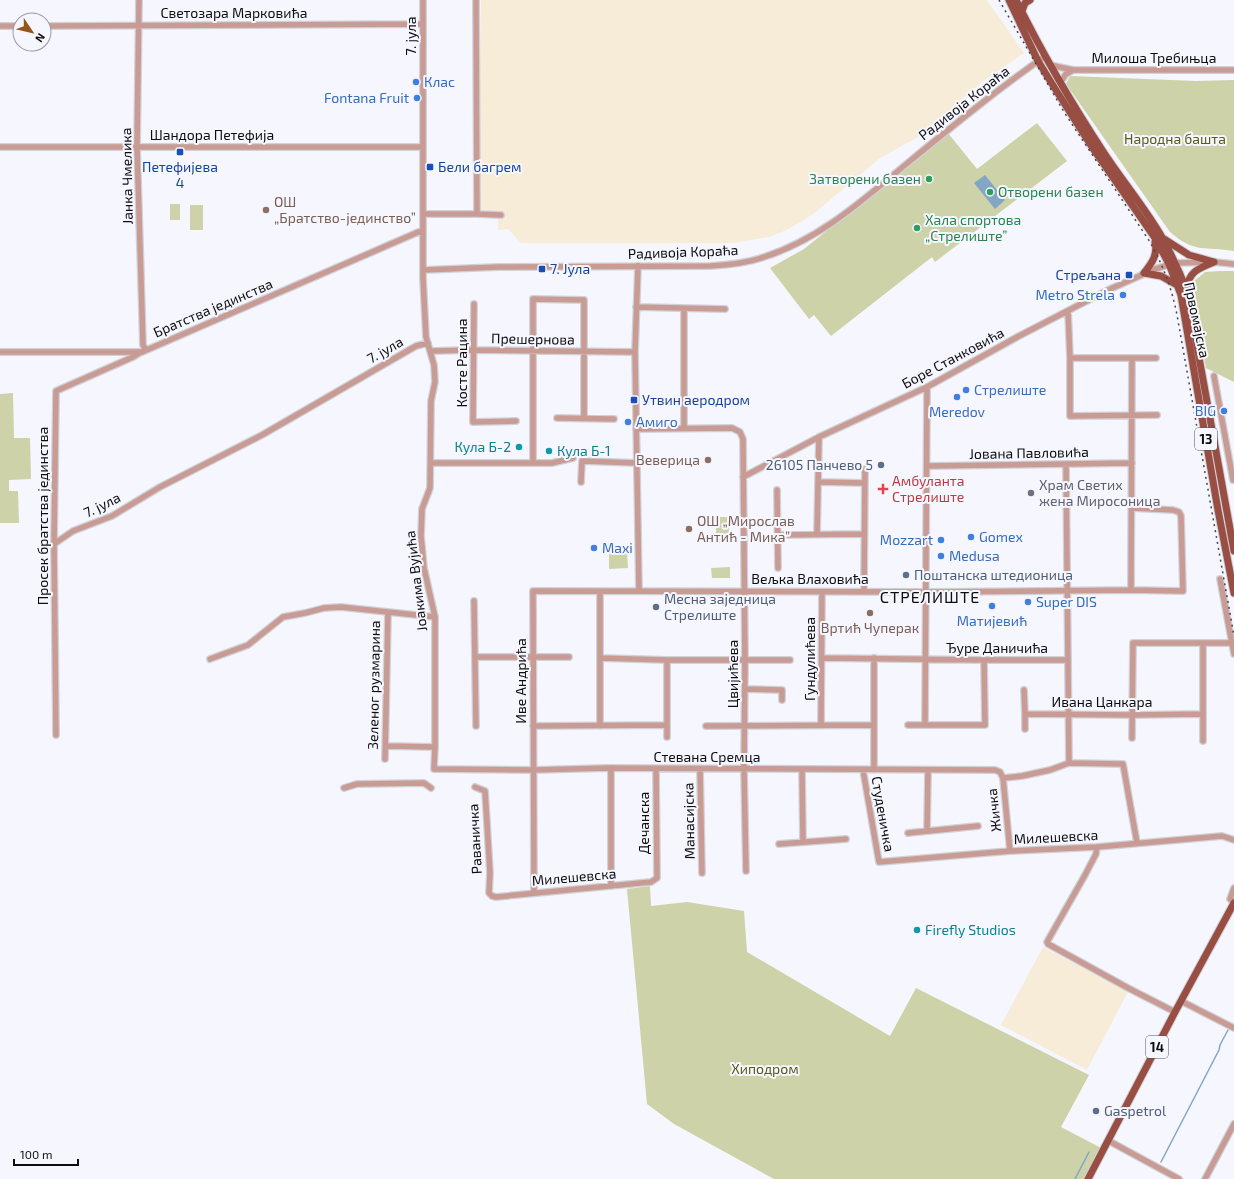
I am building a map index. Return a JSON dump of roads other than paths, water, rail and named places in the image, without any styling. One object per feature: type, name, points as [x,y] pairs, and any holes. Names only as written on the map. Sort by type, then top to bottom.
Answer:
[{"type":"main road","name":"Првомајска","points":[[1009,0],[1072,117],[1158,238]]},
{"type":"main road","name":"Првомајска","points":[[1016,0],[1022,11],[1041,59],[1050,65],[1104,154],[1158,238],[1187,291],[1234,551]]},
{"type":"main road","points":[[1022,11],[1025,3],[1030,0]]},
{"type":"main road","points":[[1177,284],[1161,276],[1144,273],[1156,253],[1158,238],[1189,255],[1214,262]]},
{"type":"main road","points":[[1187,291],[1191,274],[1214,262]]},
{"type":"main road","name":"Првомајска","points":[[1172,263],[1184,314],[1234,593]]},
{"type":"main road","name":"14","points":[[1088,1179],[1234,903]]},
{"type":"street","name":"Јанка Чмелика","points":[[139,0],[138,147],[144,351]]},
{"type":"street","name":"7. јула","points":[[54,544],[73,531],[112,516],[160,487],[262,435],[416,346],[428,343],[426,336],[423,270],[423,0]]},
{"type":"street","points":[[476,0],[477,214]]},
{"type":"street","points":[[1009,0],[1016,0]]},
{"type":"street","name":"Светозара Марковића","points":[[52,26],[423,24]]},
{"type":"street","points":[[0,26],[12,26]]},
{"type":"street","name":"Радивоја Кораћа","points":[[423,270],[473,267],[710,266],[763,258],[803,241],[826,227],[868,196],[960,120],[1041,59]]},
{"type":"street","name":"Милоша Требињца","points":[[1050,65],[1073,70],[1234,70]]},
{"type":"street","points":[[1060,83],[1066,74],[1073,70]]},
{"type":"street","name":"Шандора Петефија","points":[[0,147],[423,147]]},
{"type":"street","points":[[423,214],[501,215]]},
{"type":"street","name":"Братства јединства","points":[[0,352],[144,351],[423,230]]},
{"type":"street","name":"Боре Станковића","points":[[743,477],[819,437],[927,387],[1019,336],[1144,273],[1172,263],[1214,262],[1234,264]]},
{"type":"street","points":[[638,266],[635,352],[639,591]]},
{"type":"street","points":[[533,462],[532,299],[584,300],[584,418]]},
{"type":"street","name":"Косте Рацина","points":[[474,304],[473,422],[516,422]]},
{"type":"street","points":[[636,307],[725,309]]},
{"type":"street","points":[[636,429],[684,428],[684,309]]},
{"type":"street","points":[[1068,311],[1070,416],[1157,415]]},
{"type":"street","name":"Јоакима Вујића","points":[[428,343],[431,351],[436,382],[431,401],[430,488],[422,509],[421,536],[424,568],[435,617],[434,769]]},
{"type":"street","name":"Прешернова","points":[[431,351],[473,350],[635,352]]},
{"type":"street","name":"Просек братства јединства","points":[[56,735],[54,544],[56,391],[144,351]]},
{"type":"street","points":[[1070,358],[1156,358]]},
{"type":"street","points":[[1131,590],[1132,358]]},
{"type":"street","points":[[1214,376],[1233,480]]},
{"type":"street","points":[[926,725],[927,387]]},
{"type":"street","points":[[558,418],[614,419]]},
{"type":"street","name":"Цвијићева","points":[[684,428],[732,428],[740,432],[743,439],[745,660],[744,769],[746,871]]},
{"type":"street","points":[[817,534],[819,437]]},
{"type":"street","points":[[431,463],[552,463],[573,458]]},
{"type":"street","points":[[581,482],[582,461],[637,463]]},
{"type":"street","name":"Јована Павловића","points":[[927,466],[1132,463]]},
{"type":"street","points":[[1066,465],[1069,763]]},
{"type":"street","points":[[864,591],[865,469]]},
{"type":"street","points":[[818,482],[864,483]]},
{"type":"street","points":[[777,490],[778,568]]},
{"type":"street","name":"Вељка Влаховића","points":[[533,591],[927,592],[1131,590],[1183,592],[1181,516],[1179,512],[1173,510],[1132,508]]},
{"type":"street","points":[[778,535],[864,534]]},
{"type":"street","points":[[1220,579],[1234,654]]},
{"type":"street","name":"Иве Андрића","points":[[533,591],[532,657],[534,893]]},
{"type":"street","points":[[600,592],[600,726]]},
{"type":"street","name":"Гундулићева","points":[[821,725],[822,592]]},
{"type":"street","points":[[474,601],[476,726]]},
{"type":"street","points":[[210,659],[248,645],[283,617],[305,614],[324,608],[341,607],[435,617]]},
{"type":"street","name":"Зеленог рузмарина","points":[[385,759],[388,612]]},
{"type":"street","points":[[1132,738],[1133,644],[1203,644],[1232,642]]},
{"type":"street","points":[[1203,644],[1203,741]]},
{"type":"street","points":[[475,657],[569,657]]},
{"type":"street","points":[[600,658],[667,660],[790,660]]},
{"type":"street","name":"Ђуре Даничића","points":[[822,658],[1068,660]]},
{"type":"street","points":[[874,658],[874,770]]},
{"type":"street","points":[[666,737],[667,660]]},
{"type":"street","points":[[908,725],[985,725],[984,660]]},
{"type":"street","points":[[745,689],[782,690],[782,700]]},
{"type":"street","points":[[1024,690],[1025,729]]},
{"type":"street","name":"Ивана Цанкара","points":[[1025,714],[1203,714]]},
{"type":"street","points":[[533,726],[666,725]]},
{"type":"street","points":[[706,726],[874,725]]},
{"type":"street","points":[[386,746],[435,747]]},
{"type":"street","points":[[1002,778],[1022,776],[1050,770],[1069,763],[1123,764],[1137,843]]},
{"type":"street","points":[[611,768],[611,886]]},
{"type":"street","name":"Стевана Сремца","points":[[434,769],[533,770],[611,768],[995,770]]},
{"type":"street","name":"Дечанска","points":[[656,769],[657,878]]},
{"type":"street","name":"Манасијска","points":[[700,769],[702,873]]},
{"type":"street","points":[[802,769],[802,842]]},
{"type":"street","name":"Студеничка","points":[[863,770],[880,862]]},
{"type":"street","points":[[927,831],[928,770]]},
{"type":"street","name":"Жичка","points":[[995,770],[1000,772],[1002,778],[1010,851]]},
{"type":"street","points":[[344,788],[357,784],[424,783],[431,788]]},
{"type":"street","name":"Раваничка","points":[[475,787],[485,791],[490,873],[489,892],[492,896]]},
{"type":"street","points":[[908,833],[978,826]]},
{"type":"street","name":"Милешевска","points":[[880,862],[1010,851],[1097,847],[1222,836],[1234,840]]},
{"type":"street","points":[[779,844],[846,838]]},
{"type":"street","points":[[1097,847],[1096,854],[1048,944],[1175,1012]]},
{"type":"street","name":"Милешевска","points":[[492,896],[496,897],[651,882],[657,878]]},
{"type":"street","points":[[1234,888],[1230,899],[1234,903]]},
{"type":"street","points":[[1181,1001],[1234,1028]]},
{"type":"street","points":[[1205,1179],[1234,1124]]},
{"type":"street","points":[[1109,1141],[1179,1179]]},
{"type":"water","name":"Отворени базен","points":[[985,175],[1005,200],[995,209],[974,183]]},
{"type":"waterway","points":[[1161,1162],[1228,1030]]},
{"type":"waterway","points":[[1075,1179],[1089,1152]]},
{"type":"railway","points":[[999,0],[1064,112],[1150,242],[1166,277],[1177,315],[1234,636]]},
{"type":"place","name":"Клас","points":[[416,82]]},
{"type":"place","name":"Fontana Fruit","points":[[417,98]]},
{"type":"place","name":"Петефијева 4","points":[[180,152]]},
{"type":"place","name":"Бели багрем","points":[[430,167]]},
{"type":"place","name":"Затворени базен","points":[[929,179]]},
{"type":"place","name":"Отворени базен","points":[[990,192]]},
{"type":"place","name":"ОШ „Братство-јединство”","points":[[266,210]]},
{"type":"place","name":"Хала спортова „Стрелиште”","points":[[917,228]]},
{"type":"place","name":"7. Јула","points":[[542,269]]},
{"type":"place","name":"Стрељана","points":[[1129,275]]},
{"type":"place","name":"Metro Strela","points":[[1123,295]]},
{"type":"place","name":"Стрелиште","points":[[966,390]]},
{"type":"place","name":"Meredov","points":[[957,397]]},
{"type":"place","name":"Утвин аеродром","points":[[634,400]]},
{"type":"place","name":"BIG","points":[[1224,411]]},
{"type":"place","name":"Амиго","points":[[628,422]]},
{"type":"place","name":"Кула Б-2","points":[[519,447]]},
{"type":"place","name":"Кула Б-1","points":[[549,451]]},
{"type":"place","name":"Веверица","points":[[708,460]]},
{"type":"place","name":"26105 Панчево 5","points":[[881,465]]},
{"type":"place","name":"Амбуланта Стрелиште","points":[[883,489]]},
{"type":"place","name":"Храм Светих жена Миросоница","points":[[1031,493]]},
{"type":"place","name":"ОШ „Мирослав Антић - Мика”","points":[[689,529]]},
{"type":"place","name":"Gomex","points":[[971,537]]},
{"type":"place","name":"Mozzart","points":[[941,540]]},
{"type":"place","name":"Maxi","points":[[594,548]]},
{"type":"place","name":"Medusa","points":[[941,556]]},
{"type":"place","name":"Поштанска штедионица","points":[[906,575]]},
{"type":"place","name":"Super DIS","points":[[1028,602]]},
{"type":"place","name":"Матијевић","points":[[992,606]]},
{"type":"place","name":"Месна заједница Стрелиште","points":[[656,607]]},
{"type":"place","name":"Вртић Чуперак","points":[[870,613]]},
{"type":"place","name":"Firefly Studios","points":[[917,930]]},
{"type":"place","name":"Gaspetrol","points":[[1096,1111]]},
{"type":"district","name":"СТРЕЛИШТЕ","points":[[930,597]]},
{"type":"park label","name":"Народна башта","points":[[1175,139]]},
{"type":"park label","name":"Хиподром","points":[[765,1069]]}]
